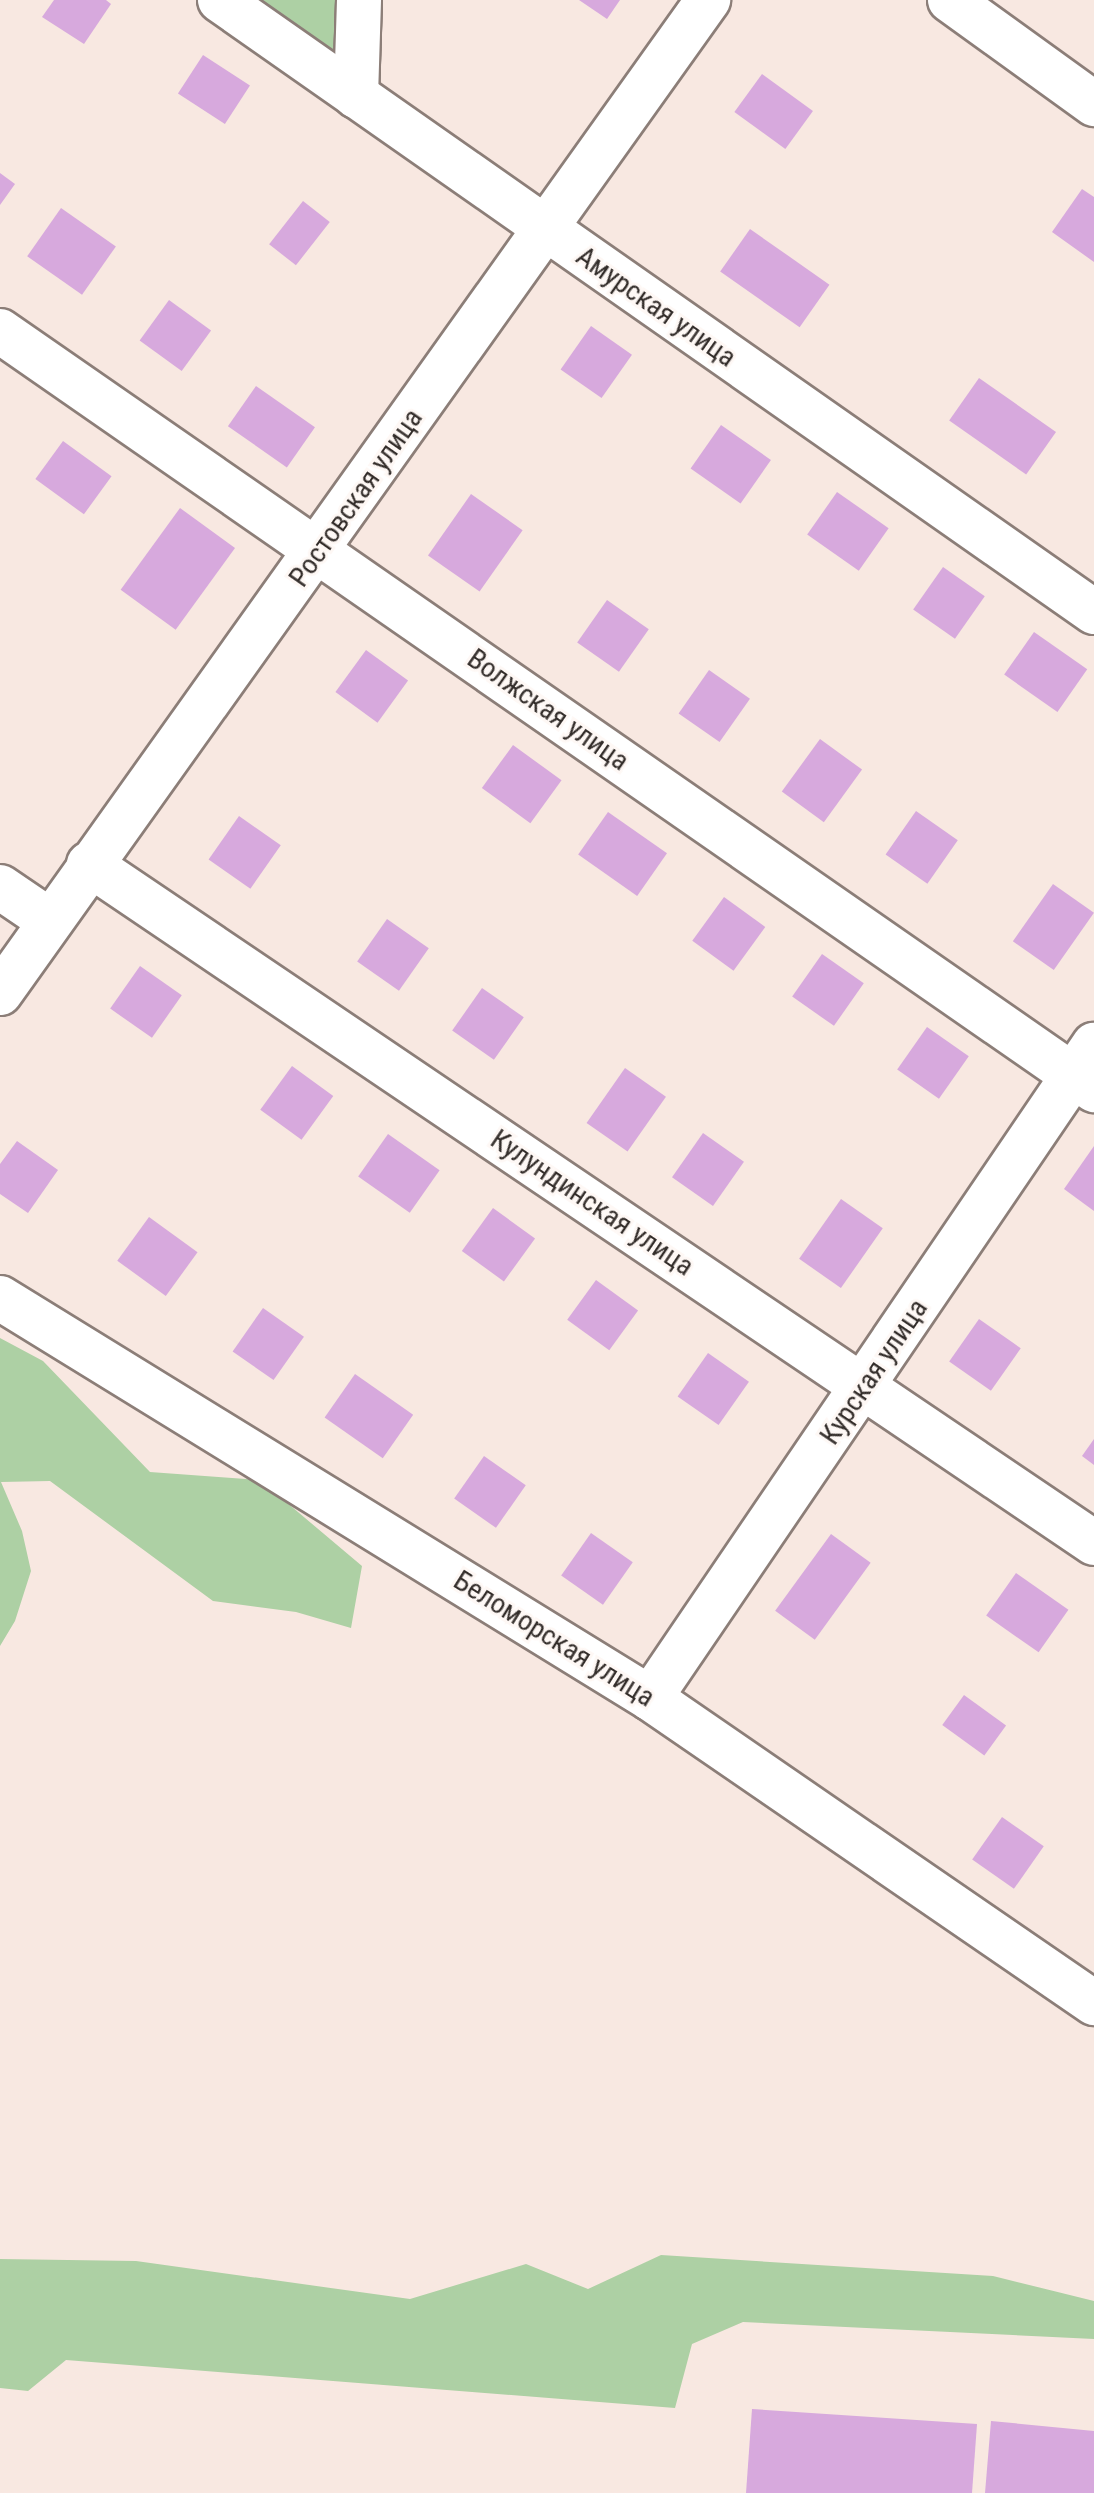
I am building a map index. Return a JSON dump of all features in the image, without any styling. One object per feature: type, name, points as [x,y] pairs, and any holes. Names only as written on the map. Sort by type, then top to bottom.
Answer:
[{"type":"street","name":"Амурская улица","points":[[220,0],[1094,612]]},
{"type":"street","points":[[356,96],[359,0]]},
{"type":"street","name":"Ростовская улица","points":[[0,993],[89,864],[320,551],[708,0]]},
{"type":"street","points":[[950,0],[1094,104]]},
{"type":"street","name":"Волжская улица","points":[[0,331],[1087,1070]]},
{"type":"street","name":"Кулундинская улица","points":[[89,864],[1094,1543]]},
{"type":"street","points":[[0,887],[50,921]]},
{"type":"street","name":"Курская улица","points":[[650,1698],[1087,1070]]},
{"type":"street","name":"Беломорская улица","points":[[0,1298],[650,1698],[1094,2003]]},
{"type":"green space","points":[[242,0],[343,0],[338,68]]},
{"type":"green space","points":[[0,1338],[43,1361],[150,1472],[260,1480],[362,1566],[351,1628],[296,1612],[213,1601],[50,1481],[1,1482],[22,1531],[31,1571],[15,1621],[0,1646]]},
{"type":"green space","points":[[661,2255],[993,2276],[1094,2301],[1094,2339],[743,2322],[692,2344],[675,2408],[66,2360],[28,2391],[0,2388],[0,2259],[136,2261],[410,2299],[526,2264],[588,2289]]},
{"type":"building","points":[[54,0],[106,0],[111,4],[84,44],[42,17]]},
{"type":"building","points":[[579,0],[620,0],[607,19]]},
{"type":"building","points":[[203,55],[250,85],[225,124],[178,94]]},
{"type":"building","points":[[762,74],[813,111],[785,149],[734,112]]},
{"type":"building","points":[[0,173],[15,184],[0,205]]},
{"type":"building","points":[[1082,189],[1094,197],[1094,262],[1052,232]]},
{"type":"building","points":[[303,201],[330,222],[296,265],[269,244]]},
{"type":"building","points":[[61,208],[116,246],[82,295],[27,256]]},
{"type":"building","points":[[750,229],[829,285],[800,327],[720,272]]},
{"type":"building","points":[[169,300],[211,331],[182,371],[140,340]]},
{"type":"building","points":[[591,326],[632,355],[602,398],[561,369]]},
{"type":"building","points":[[979,378],[1056,432],[1026,475],[949,421]]},
{"type":"building","points":[[256,386],[315,427],[287,467],[228,426]]},
{"type":"building","points":[[721,425],[771,460],[741,503],[691,468]]},
{"type":"building","points":[[63,441],[112,476],[84,514],[35,479]]},
{"type":"building","points":[[837,492],[889,528],[859,571],[807,535]]},
{"type":"building","points":[[471,494],[523,530],[480,592],[428,555]]},
{"type":"building","points":[[180,508],[235,548],[176,630],[121,590]]},
{"type":"building","points":[[943,567],[985,596],[955,639],[913,610]]},
{"type":"building","points":[[607,600],[649,629],[619,672],[577,643]]},
{"type":"building","points":[[1034,632],[1087,669],[1057,712],[1004,675]]},
{"type":"building","points":[[366,650],[408,681],[378,723],[335,692]]},
{"type":"building","points":[[709,670],[750,699],[720,742],[679,713]]},
{"type":"building","points":[[820,739],[862,770],[824,822],[782,792]]},
{"type":"building","points":[[513,745],[562,780],[530,823],[482,788]]},
{"type":"building","points":[[916,811],[958,840],[927,884],[886,854]]},
{"type":"building","points":[[608,812],[667,853],[637,896],[578,855]]},
{"type":"building","points":[[239,816],[281,845],[250,889],[209,859]]},
{"type":"building","points":[[1053,884],[1094,913],[1054,970],[1013,941]]},
{"type":"building","points":[[724,897],[765,927],[734,971],[692,941]]},
{"type":"building","points":[[387,919],[429,948],[399,991],[357,962]]},
{"type":"building","points":[[822,954],[864,983],[834,1026],[792,997]]},
{"type":"building","points":[[140,966],[182,995],[152,1038],[110,1009]]},
{"type":"building","points":[[482,988],[524,1017],[494,1060],[452,1031]]},
{"type":"building","points":[[927,1027],[969,1056],[939,1099],[897,1070]]},
{"type":"building","points":[[292,1066],[333,1096],[302,1140],[260,1110]]},
{"type":"building","points":[[625,1068],[666,1097],[628,1152],[587,1123]]},
{"type":"building","points":[[703,1133],[744,1162],[713,1206],[672,1177]]},
{"type":"building","points":[[388,1134],[440,1170],[410,1213],[358,1177]]},
{"type":"building","points":[[17,1141],[58,1170],[28,1213],[0,1194],[0,1164]]},
{"type":"building","points":[[1094,1146],[1094,1211],[1064,1189]]},
{"type":"building","points":[[841,1199],[883,1228],[841,1288],[799,1259]]},
{"type":"building","points":[[493,1208],[535,1239],[504,1281],[462,1251]]},
{"type":"building","points":[[149,1217],[198,1252],[166,1296],[117,1261]]},
{"type":"building","points":[[596,1280],[638,1311],[609,1350],[567,1320]]},
{"type":"building","points":[[263,1308],[304,1337],[274,1380],[233,1351]]},
{"type":"building","points":[[979,1319],[1021,1348],[991,1391],[949,1362]]},
{"type":"building","points":[[708,1353],[749,1382],[719,1425],[678,1396]]},
{"type":"building","points":[[355,1374],[413,1415],[383,1458],[325,1417]]},
{"type":"building","points":[[1094,1439],[1094,1465],[1082,1456]]},
{"type":"building","points":[[484,1456],[526,1485],[496,1528],[454,1499]]},
{"type":"building","points":[[591,1533],[633,1562],[603,1605],[561,1576]]},
{"type":"building","points":[[831,1534],[871,1563],[815,1640],[775,1611]]},
{"type":"building","points":[[1016,1573],[1068,1610],[1039,1652],[986,1616]]},
{"type":"building","points":[[964,1695],[1006,1726],[984,1755],[942,1725]]},
{"type":"building","points":[[1002,1817],[1044,1846],[1014,1889],[972,1860]]},
{"type":"building","points":[[752,2409],[977,2424],[972,2493],[746,2493]]},
{"type":"building","points":[[991,2421],[1094,2431],[1094,2493],[985,2493]]}]
